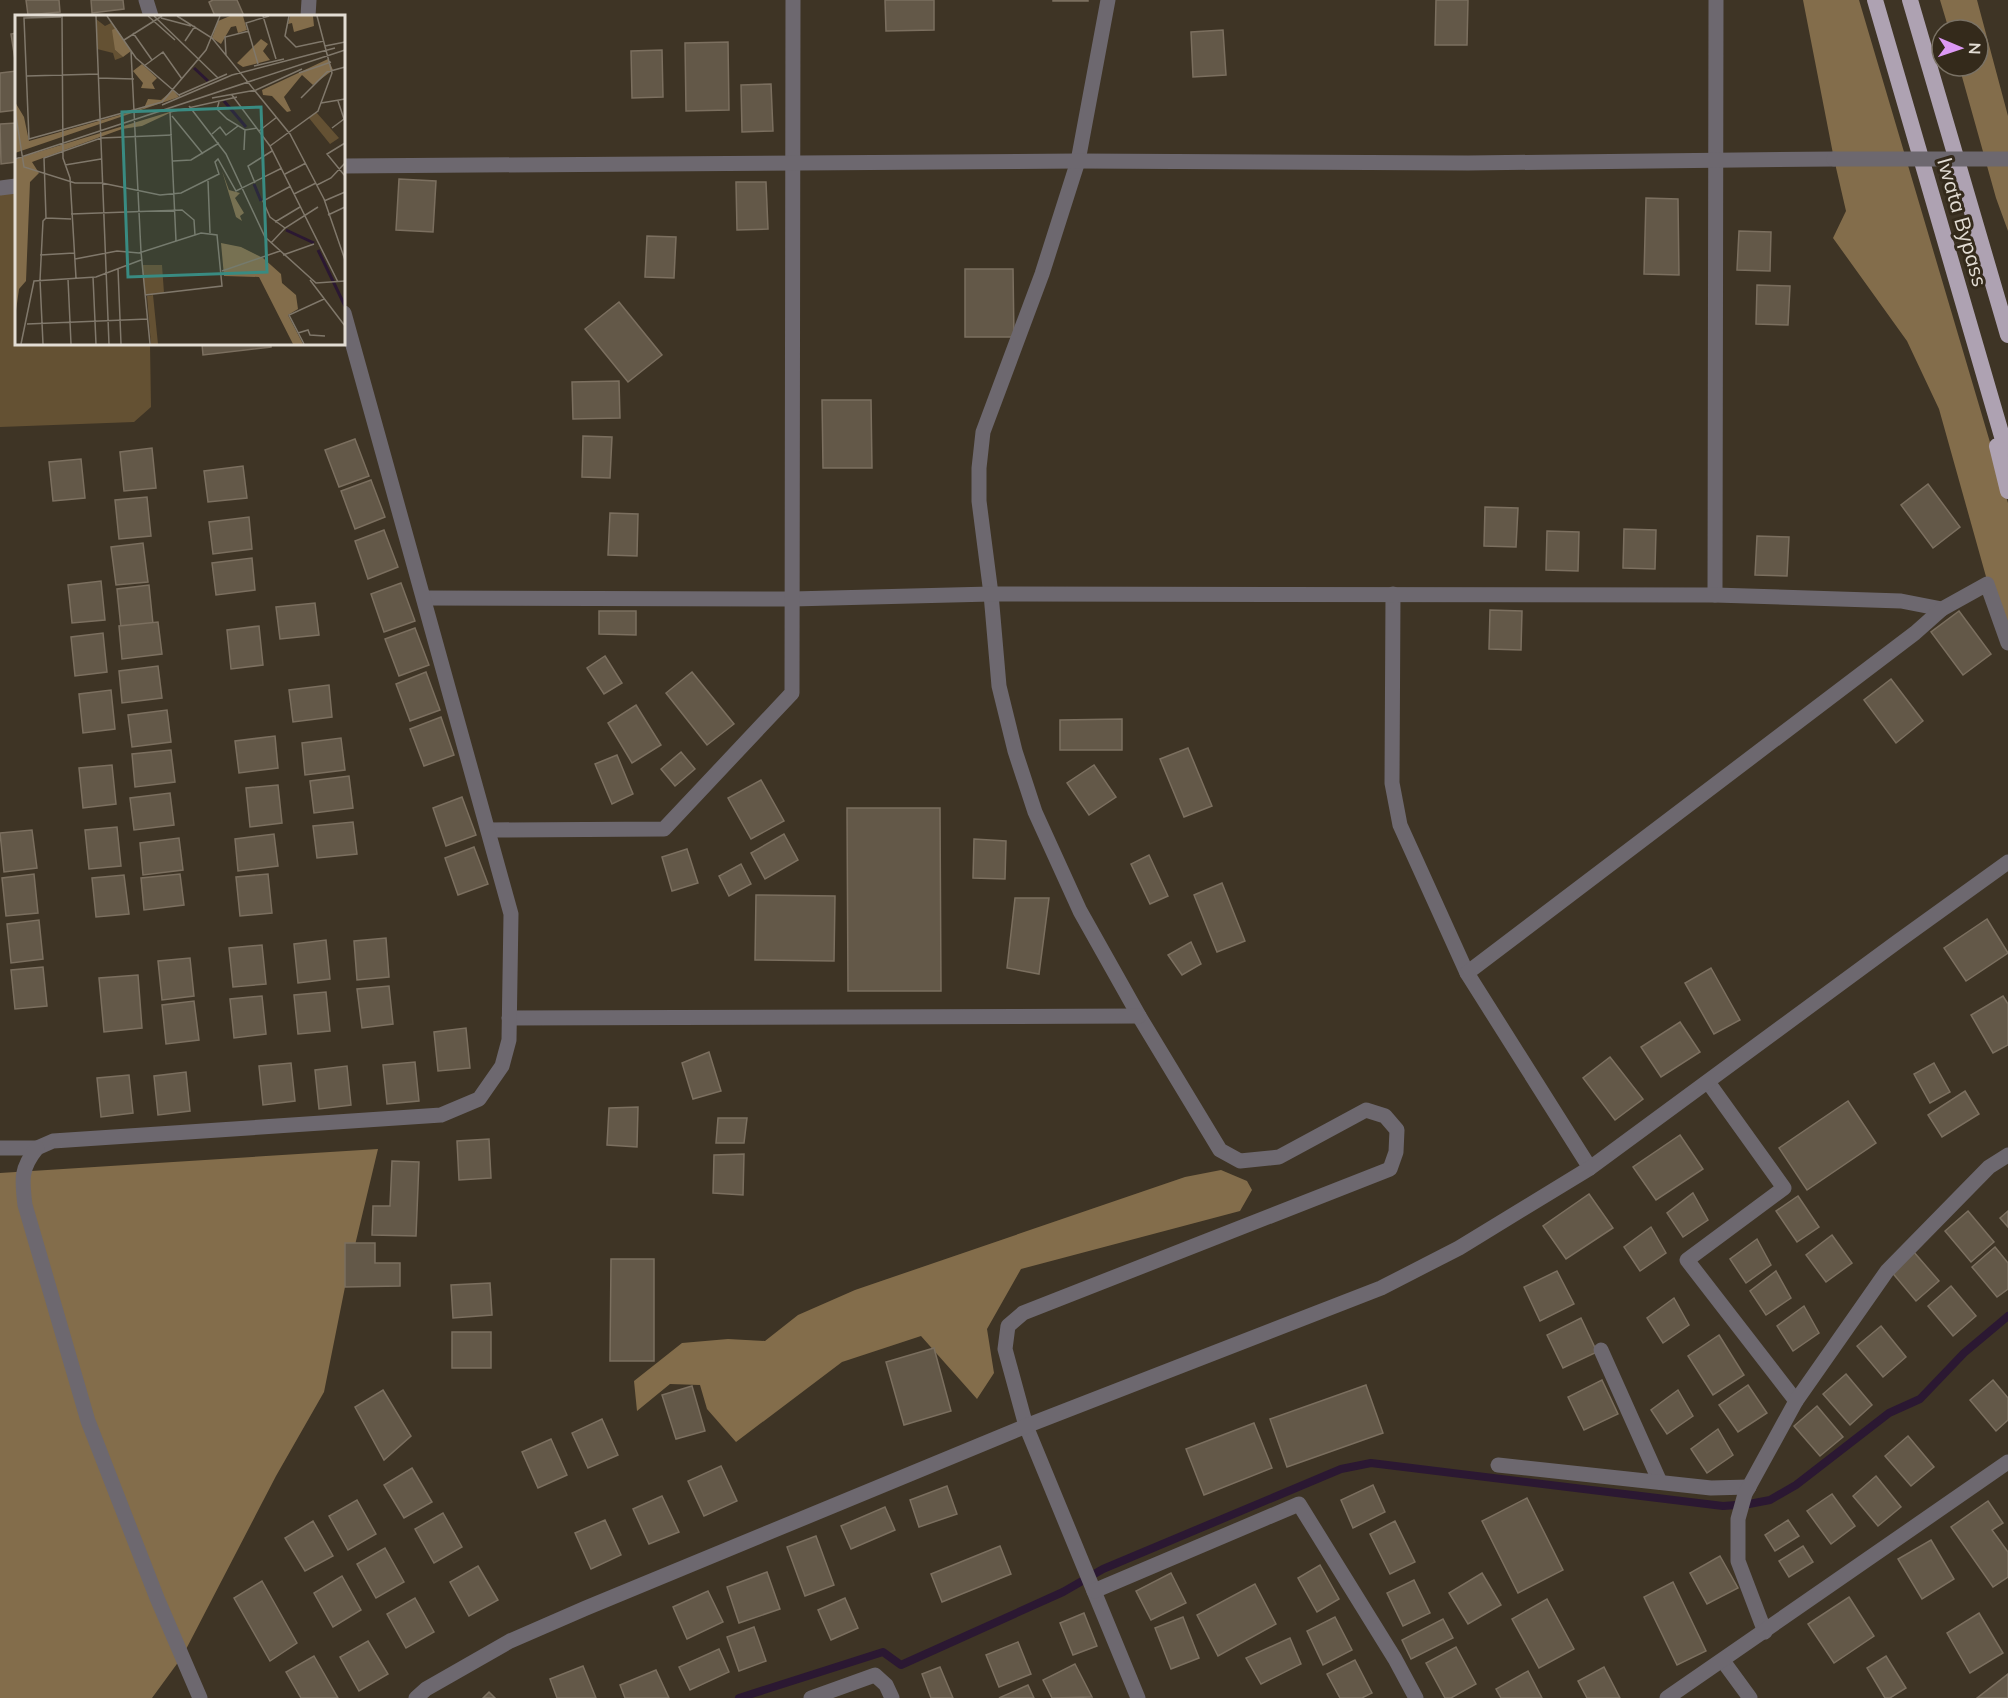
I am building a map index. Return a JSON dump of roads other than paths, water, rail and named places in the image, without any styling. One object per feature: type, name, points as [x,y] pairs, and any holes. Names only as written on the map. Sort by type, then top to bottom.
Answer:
[{"type":"highway","name":"Iwata Bypass","points":[[1875,0],[2008,457]]},
{"type":"highway","name":"Iwata Bypass","points":[[1910,0],[2008,335]]},
{"type":"highway","points":[[2000,307],[2008,327]]},
{"type":"highway","points":[[1971,329],[2008,492]]},
{"type":"street","points":[[146,0],[151,15]]},
{"type":"street","points":[[308,15],[309,0]]},
{"type":"street","points":[[488,830],[664,829],[792,693],[793,0]]},
{"type":"street","points":[[1108,0],[1078,161],[1042,274],[983,432],[979,501],[991,594],[999,686],[1035,812],[1080,911],[1139,1016],[1220,1150],[1240,1161],[1279,1157],[1366,1110],[1384,1116],[1396,1130],[1396,1152],[1390,1169],[1023,1313],[1008,1326],[1005,1349],[1026,1426],[1138,1698]]},
{"type":"street","points":[[1715,595],[1716,0]]},
{"type":"street","points":[[345,166],[1078,161],[1468,163],[2008,159]]},
{"type":"street","points":[[0,188],[15,186]]},
{"type":"street","points":[[0,1148],[37,1148],[53,1141],[441,1115],[478,1099],[502,1066],[509,1040],[511,914],[345,317]]},
{"type":"street","points":[[1467,973],[1916,633],[1942,609],[1987,584],[2008,643]]},
{"type":"street","points":[[424,598],[792,599],[991,594],[1715,595],[1900,602],[1942,609]]},
{"type":"street","points":[[1393,594],[1392,783],[1400,825],[1467,973],[1590,1168]]},
{"type":"street","points":[[416,1698],[426,1689],[510,1641],[585,1608],[1026,1426],[1381,1288],[1459,1248],[1590,1168],[2008,862]]},
{"type":"street","points":[[508,1018],[1139,1016]]},
{"type":"street","points":[[1708,1082],[1784,1188],[1687,1260],[1796,1401]]},
{"type":"street","points":[[37,1148],[27,1161],[22,1178],[25,1205],[88,1421],[157,1598],[200,1698]]},
{"type":"street","points":[[1765,1632],[1738,1561],[1737,1519],[1747,1491],[1796,1401],[1887,1271],[1989,1167],[2008,1155]]},
{"type":"street","points":[[1601,1350],[1660,1482]]},
{"type":"street","points":[[1667,1698],[2008,1462]]},
{"type":"street","points":[[1498,1465],[1747,1491]]},
{"type":"street","points":[[1094,1591],[1299,1504],[1395,1659],[1416,1698]]},
{"type":"street","points":[[1723,1661],[1750,1698]]},
{"type":"street","points":[[811,1698],[874,1675],[886,1685],[892,1698]]},
{"type":"waterway","points":[[739,1698],[883,1652],[901,1665],[1063,1592],[1103,1569],[1341,1469],[1371,1463],[1723,1506],[1770,1500],[1796,1485],[1889,1413],[1920,1399],[1964,1353],[2008,1316]]}]
